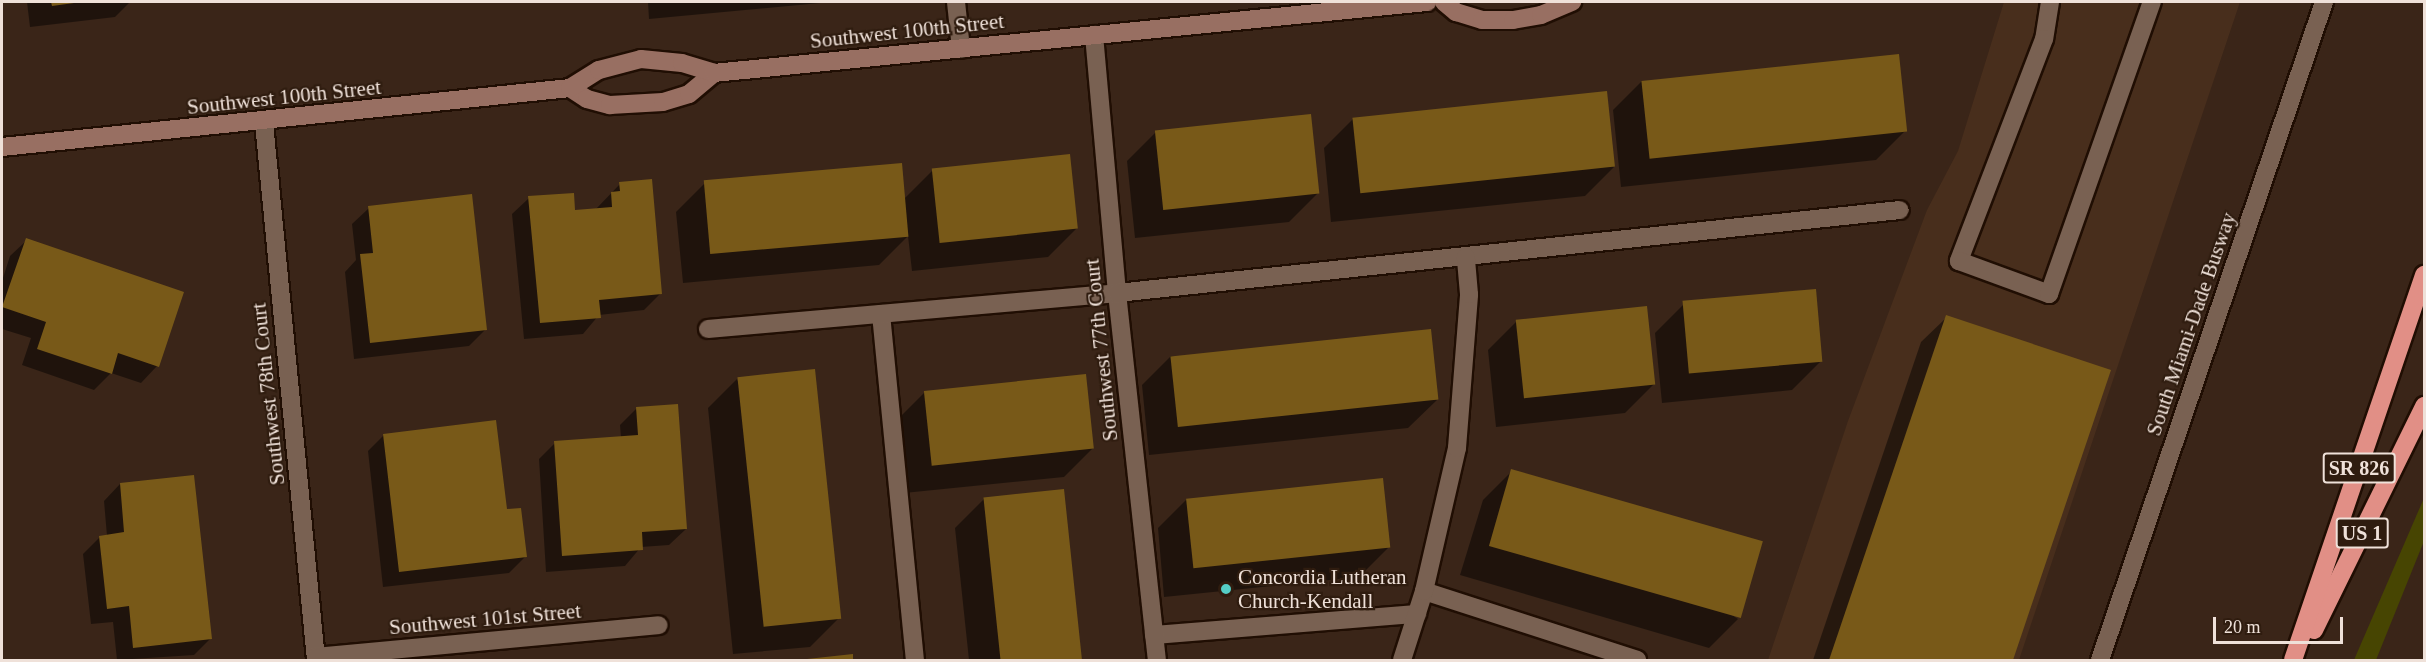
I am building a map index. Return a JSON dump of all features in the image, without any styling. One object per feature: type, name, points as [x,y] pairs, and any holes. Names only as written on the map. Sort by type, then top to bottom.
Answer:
[{"type":"highway","name":"SR 826","points":[[2293,660],[2424,276]]},
{"type":"highway","name":"US 1","points":[[2299,660],[2424,406]]},
{"type":"street","points":[[956,2],[960,49]]},
{"type":"street","name":"Southwest 100th Street","points":[[2,147],[264,123],[570,88],[599,70],[640,59],[682,63],[714,73],[1094,35],[1325,7],[1426,2]]},
{"type":"street","points":[[1444,2],[1456,12],[1482,20],[1513,20],[1541,15],[1572,2]]},
{"type":"street","points":[[2050,2],[2044,39],[1959,261],[2049,294],[2152,2]]},
{"type":"street","name":"South Miami-Dade Busway","points":[[2100,660],[2324,2]]},
{"type":"street","name":"Southwest 77th Court","points":[[1094,35],[1117,293],[1157,660]]},
{"type":"street","points":[[570,88],[586,99],[610,105],[663,102],[689,94],[714,73]]},
{"type":"street","name":"Southwest 78th Court","points":[[264,123],[316,659]]},
{"type":"street","points":[[708,329],[1117,293],[1900,210]]},
{"type":"street","points":[[1402,660],[1424,591],[1449,495],[1464,400],[1469,294],[1466,257]]},
{"type":"street","points":[[881,314],[915,660]]},
{"type":"street","points":[[1424,591],[1637,660]]},
{"type":"street","points":[[1154,635],[1417,614]]},
{"type":"street","name":"Southwest 101st Street","points":[[316,659],[659,626]]},
{"type":"shaded area","points":[[2004,2],[2240,2],[2019,660],[1768,660],[1848,421],[1927,210],[1958,151]]},
{"type":"shaded area","points":[[2424,498],[2424,541],[2376,660],[2354,660]]},
{"type":"building","points":[[51,2],[74,2],[74,3],[52,6]]},
{"type":"building","points":[[1899,54],[1907,132],[1650,159],[1641,81]]},
{"type":"building","points":[[1607,91],[1615,167],[1360,193],[1352,118]]},
{"type":"building","points":[[1311,114],[1319,194],[1163,210],[1155,130]]},
{"type":"building","points":[[1070,154],[1078,229],[940,243],[932,169]]},
{"type":"building","points":[[902,163],[908,237],[710,254],[704,180]]},
{"type":"building","points":[[652,179],[662,294],[599,300],[601,318],[540,323],[528,196],[574,193],[575,210],[612,207],[611,192],[620,191],[619,182]]},
{"type":"building","points":[[472,194],[487,330],[370,343],[360,254],[373,253],[368,206]]},
{"type":"building","points":[[26,238],[184,292],[159,367],[118,353],[112,374],[37,349],[46,322],[2,307]]},
{"type":"building","points":[[1816,289],[1822,362],[1689,373],[1683,301]]},
{"type":"building","points":[[1647,306],[1655,385],[1524,398],[1516,320]]},
{"type":"building","points":[[1946,315],[2111,370],[2013,660],[1829,660]]},
{"type":"building","points":[[1431,329],[1438,400],[1178,427],[1170,356]]},
{"type":"building","points":[[815,369],[841,619],[764,627],[737,377]]},
{"type":"building","points":[[1086,374],[1094,449],[932,466],[924,391]]},
{"type":"building","points":[[678,404],[687,529],[642,532],[643,550],[562,556],[554,441],[638,435],[636,407]]},
{"type":"building","points":[[496,420],[507,509],[521,508],[527,557],[399,572],[383,434]]},
{"type":"building","points":[[1511,469],[1763,541],[1741,618],[1489,546]]},
{"type":"building","points":[[194,475],[212,639],[133,648],[129,606],[107,609],[99,536],[124,532],[120,483]]},
{"type":"building","points":[[1383,478],[1390,548],[1193,568],[1186,499]]},
{"type":"building","points":[[1064,489],[1082,660],[1001,660],[983,497]]},
{"type":"building","points":[[853,654],[853,660],[807,660],[807,659]]},
{"type":"place","name":"Concordia Lutheran Church-Kendall","points":[[1226,589]]}]
